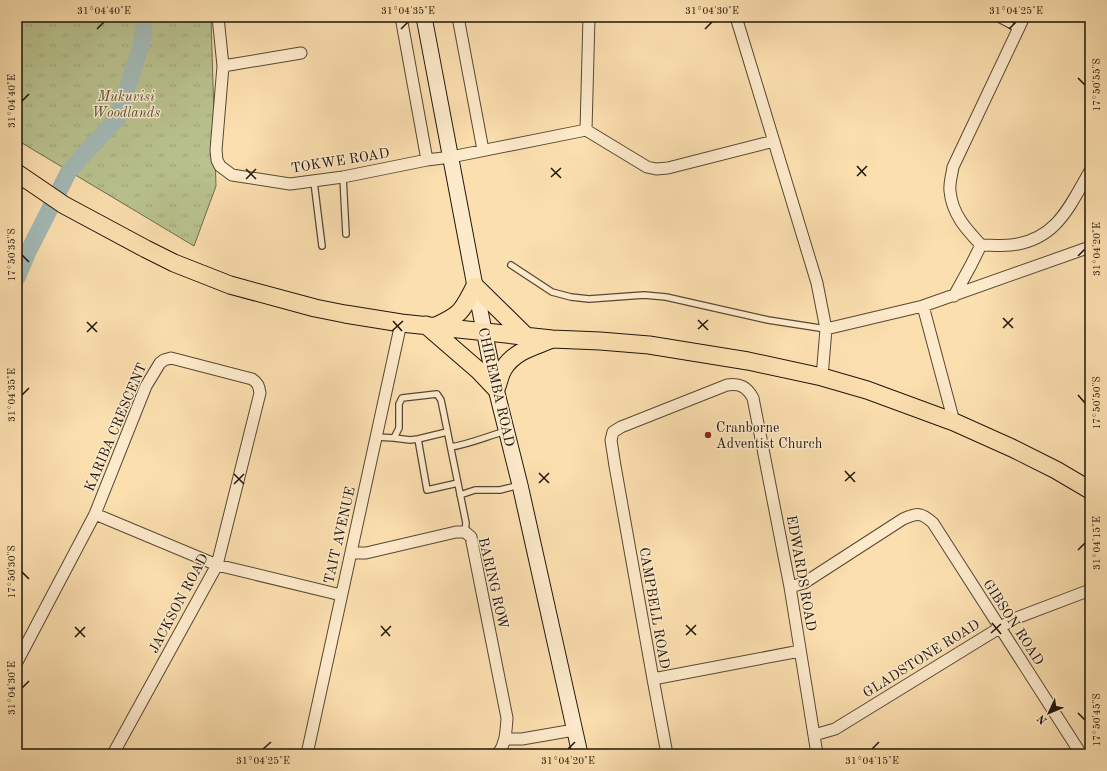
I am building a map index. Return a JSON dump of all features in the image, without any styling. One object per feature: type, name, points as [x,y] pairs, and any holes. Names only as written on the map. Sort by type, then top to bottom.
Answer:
[{"type":"main road","name":"CHIREMBA ROAD","points":[[424,17],[474,286],[496,389],[520,485],[580,754]]},
{"type":"main road","points":[[17,174],[64,205],[174,263],[230,285],[315,308],[401,323],[527,337],[649,345],[748,361],[822,377],[867,390],[954,422],[1012,448],[1056,470],[1090,490]]},
{"type":"main road","points":[[431,326],[454,318],[460,312],[474,286],[527,337]]},
{"type":"main road","points":[[431,326],[496,389],[504,369],[511,360],[520,352],[552,339]]},
{"type":"street","points":[[218,17],[223,66],[301,53]]},
{"type":"street","points":[[402,17],[427,160]]},
{"type":"street","points":[[458,17],[484,150]]},
{"type":"street","points":[[589,17],[586,130],[647,166],[656,169],[668,168],[774,141]]},
{"type":"street","points":[[736,17],[817,283],[826,329],[822,377]]},
{"type":"street","points":[[1024,17],[954,167],[949,190],[954,210],[962,225],[981,245],[1012,245],[1033,240],[1049,231],[1063,218],[1090,171]]},
{"type":"street","name":"TOKWE ROAD","points":[[223,66],[216,150],[217,160],[220,166],[232,175],[290,184],[314,182],[343,178],[427,160],[451,157],[586,130]]},
{"type":"street","points":[[954,296],[981,245]]},
{"type":"street","points":[[826,329],[923,306],[1090,247]]},
{"type":"street","points":[[923,306],[954,422]]},
{"type":"street","name":"TAIT AVENUE","points":[[307,754],[401,323]]},
{"type":"street","name":"KARIBA CRESCENT","points":[[17,662],[95,514],[146,386],[160,363],[171,358],[252,379],[259,386]]},
{"type":"street","name":"CAMPBELL ROAD","points":[[668,754],[653,679],[611,440],[613,432],[621,427],[727,385],[735,384],[743,386],[749,391],[753,398]]},
{"type":"street","name":"JACKSON ROAD","points":[[113,754],[217,565],[260,393],[259,386]]},
{"type":"street","name":"EDWARDS ROAD","points":[[753,398],[790,587],[817,754]]},
{"type":"street","points":[[95,514],[217,565],[341,595]]},
{"type":"street","name":"GIBSON ROAD","points":[[790,587],[804,583],[903,519],[915,514],[926,517],[933,523],[1078,753]]},
{"type":"street","name":"BARING ROW","points":[[351,553],[366,553],[456,532],[465,532],[470,537],[507,718],[503,748],[498,754]]},
{"type":"street","name":"GLADSTONE ROAD","points":[[814,735],[835,729],[1014,619],[1090,590]]},
{"type":"street","points":[[653,679],[800,651]]},
{"type":"street","points":[[505,739],[522,739],[574,730]]},
{"type":"lane","points":[[995,17],[1018,29]]},
{"type":"lane","points":[[343,178],[346,234]]},
{"type":"lane","points":[[314,182],[322,246]]},
{"type":"lane","points":[[511,265],[552,292],[570,297],[589,299],[644,295],[666,297],[768,320],[826,329]]},
{"type":"lane","points":[[394,438],[399,428],[399,404],[402,398],[436,394],[441,400],[451,447],[466,523],[465,532]]},
{"type":"lane","points":[[451,447],[466,445],[488,436],[506,431]]},
{"type":"lane","points":[[376,438],[418,440],[447,432]]},
{"type":"lane","points":[[418,440],[427,490],[458,483]]},
{"type":"lane","points":[[460,495],[475,490],[500,490],[520,485]]},
{"type":"green space","name":"Mukuvisi Woodlands","points":[[17,17],[211,17],[216,186],[194,246],[17,140]]},
{"type":"waterway","points":[[17,278],[28,252],[69,171],[118,117],[143,39],[144,17]]},
{"type":"place","name":"Cranborne Adventist Church","points":[[708,435]]}]
